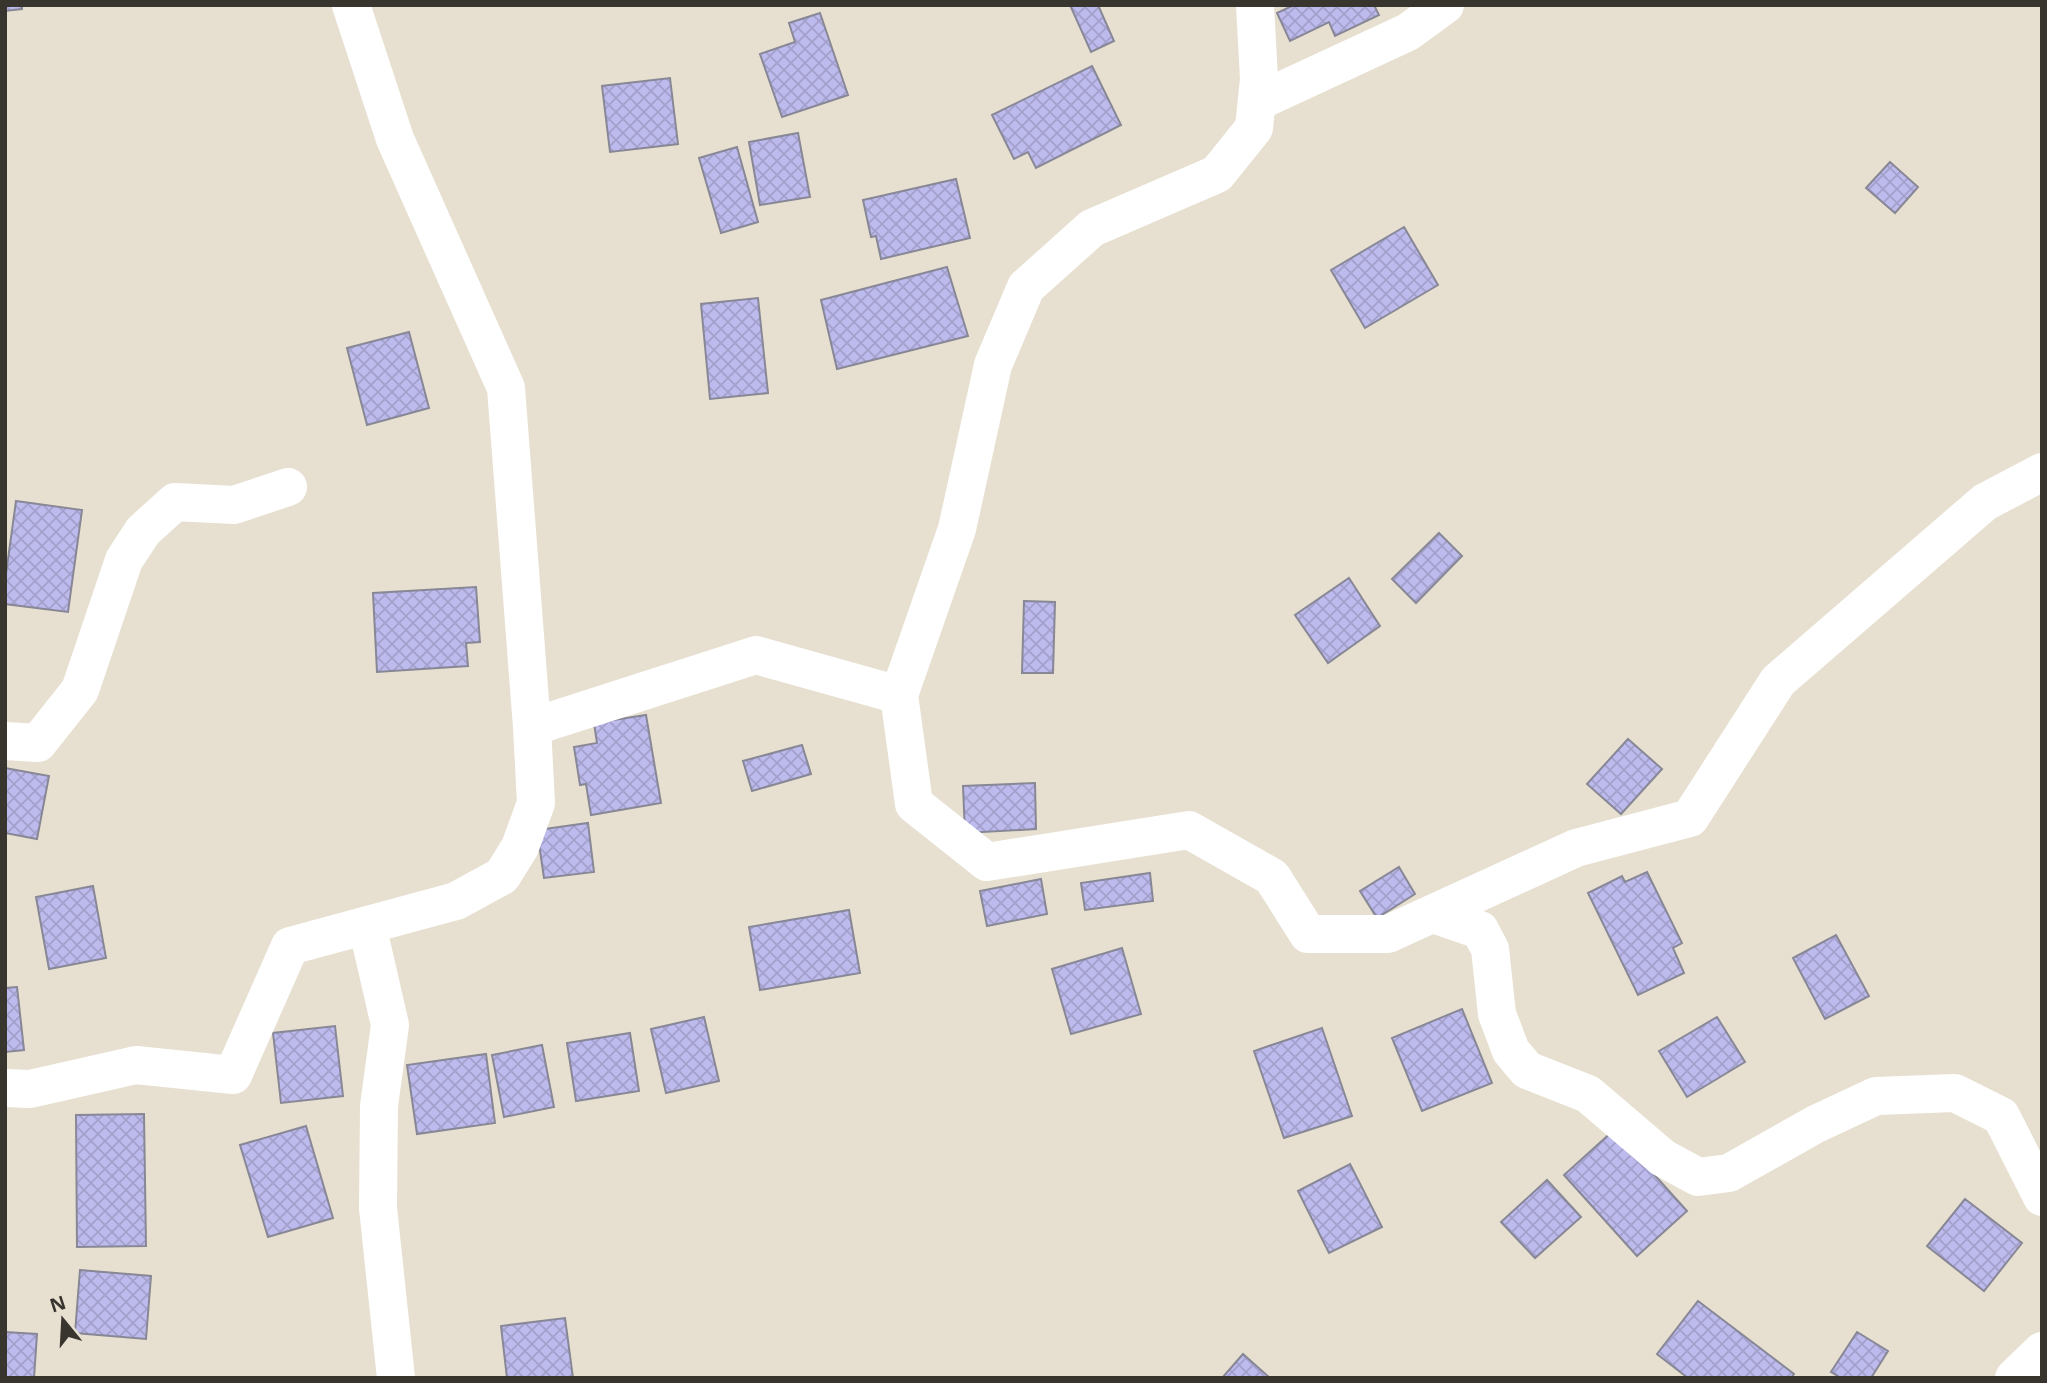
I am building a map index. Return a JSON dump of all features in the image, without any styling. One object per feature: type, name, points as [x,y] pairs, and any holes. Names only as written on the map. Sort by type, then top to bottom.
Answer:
[{"type":"street","points":[[5,1088],[30,1089],[136,1065],[233,1075],[290,946],[456,901],[502,876],[520,847],[536,803],[506,388],[395,139],[351,5]]},
{"type":"street","points":[[1255,5],[1259,79],[1254,128],[1217,174],[1092,228],[1026,287],[993,365],[957,529],[899,695],[914,804],[987,862],[1189,830],[1272,877],[1308,934],[1388,934],[1576,848],[1689,818],[1778,681],[1985,502],[2042,472]]},
{"type":"street","points":[[1256,102],[1408,32],[1445,5]]},
{"type":"street","points":[[5,741],[38,743],[80,690],[124,560],[143,531],[175,502],[234,505],[288,487]]},
{"type":"street","points":[[532,727],[756,655],[899,695]]},
{"type":"street","points":[[1433,914],[1480,930],[1490,949],[1496,1014],[1511,1051],[1527,1070],[1588,1094],[1663,1158],[1698,1177],[1729,1172],[1816,1124],[1876,1096],[1955,1093],[2001,1116],[2042,1197]]},
{"type":"street","points":[[367,925],[390,1025],[379,1106],[378,1208],[396,1378]]},
{"type":"street","points":[[2014,1378],[2042,1351]]},
{"type":"building","points":[[5,5],[22,5],[22,9],[5,11]]},
{"type":"building","points":[[1070,5],[1098,5],[1114,41],[1091,52]]},
{"type":"building","points":[[1294,5],[1374,5],[1379,15],[1335,36],[1329,22],[1290,41],[1277,13]]},
{"type":"building","points":[[820,13],[848,95],[782,117],[760,54],[795,42],[789,23]]},
{"type":"building","points":[[1092,66],[1121,125],[1036,168],[1028,152],[1014,159],[992,115]]},
{"type":"building","points":[[670,78],[678,144],[610,152],[602,86]]},
{"type":"building","points":[[798,133],[810,197],[760,205],[749,142]]},
{"type":"building","points":[[737,147],[758,222],[721,233],[699,158]]},
{"type":"building","points":[[1890,162],[1918,187],[1895,213],[1866,188]]},
{"type":"building","points":[[956,179],[970,238],[881,259],[876,236],[871,237],[863,200]]},
{"type":"building","points":[[1404,227],[1438,285],[1365,328],[1331,270]]},
{"type":"building","points":[[947,267],[968,336],[837,369],[821,300]]},
{"type":"building","points":[[758,298],[768,393],[710,399],[701,304]]},
{"type":"building","points":[[409,332],[429,408],[367,425],[347,348]]},
{"type":"building","points":[[16,501],[82,510],[68,612],[5,604],[5,581]]},
{"type":"building","points":[[1439,533],[1462,556],[1416,603],[1392,579]]},
{"type":"building","points":[[1349,578],[1380,626],[1328,663],[1295,615]]},
{"type":"building","points":[[476,587],[480,642],[466,643],[468,666],[377,672],[373,593]]},
{"type":"building","points":[[1024,601],[1055,602],[1053,673],[1022,673]]},
{"type":"building","points":[[646,715],[661,803],[591,815],[586,784],[580,785],[574,747],[597,743],[594,723]]},
{"type":"building","points":[[1628,739],[1662,769],[1621,814],[1587,784]]},
{"type":"building","points":[[802,745],[811,774],[752,791],[743,761]]},
{"type":"building","points":[[5,768],[49,776],[37,839],[5,833]]},
{"type":"building","points":[[1035,783],[1036,829],[965,833],[963,786]]},
{"type":"building","points":[[588,823],[594,872],[544,878],[537,830]]},
{"type":"building","points":[[1399,867],[1415,894],[1377,918],[1360,891]]},
{"type":"building","points":[[1647,872],[1682,943],[1673,948],[1684,973],[1638,995],[1588,893],[1622,876],[1625,882]]},
{"type":"building","points":[[1150,873],[1153,901],[1085,910],[1081,883]]},
{"type":"building","points":[[1041,879],[1047,914],[987,926],[980,891]]},
{"type":"building","points":[[93,886],[106,958],[49,969],[36,897]]},
{"type":"building","points":[[849,910],[860,973],[760,990],[749,927]]},
{"type":"building","points":[[1836,935],[1869,996],[1825,1019],[1793,958]]},
{"type":"building","points":[[1122,948],[1141,1014],[1071,1034],[1052,969]]},
{"type":"building","points":[[17,987],[24,1050],[5,1052],[5,988]]},
{"type":"building","points":[[1462,1009],[1492,1083],[1422,1111],[1392,1038]]},
{"type":"building","points":[[704,1017],[719,1081],[666,1093],[651,1029]]},
{"type":"building","points":[[1717,1017],[1745,1062],[1687,1097],[1659,1051]]},
{"type":"building","points":[[335,1026],[343,1096],[281,1103],[273,1033]]},
{"type":"building","points":[[1322,1028],[1352,1116],[1284,1138],[1254,1051]]},
{"type":"building","points":[[630,1033],[639,1091],[576,1101],[567,1043]]},
{"type":"building","points":[[542,1045],[554,1107],[504,1117],[492,1055]]},
{"type":"building","points":[[486,1054],[495,1123],[417,1134],[407,1065]]},
{"type":"building","points":[[144,1114],[146,1246],[77,1247],[76,1115]]},
{"type":"building","points":[[306,1126],[333,1218],[268,1237],[240,1145]]},
{"type":"building","points":[[1614,1130],[1687,1211],[1637,1256],[1564,1175]]},
{"type":"building","points":[[1350,1164],[1382,1227],[1329,1253],[1298,1191]]},
{"type":"building","points":[[1547,1180],[1581,1217],[1535,1258],[1501,1222]]},
{"type":"building","points":[[1965,1199],[2022,1243],[1984,1291],[1927,1246]]},
{"type":"building","points":[[80,1270],[151,1276],[146,1339],[75,1333]]},
{"type":"building","points":[[1698,1301],[1794,1374],[1791,1378],[1688,1378],[1657,1354]]},
{"type":"building","points":[[565,1318],[573,1378],[507,1378],[501,1326]]},
{"type":"building","points":[[5,1332],[37,1334],[34,1378],[5,1378]]},
{"type":"building","points":[[1857,1332],[1888,1351],[1871,1378],[1841,1378],[1831,1372]]},
{"type":"building","points":[[1243,1354],[1270,1378],[1222,1378]]}]
